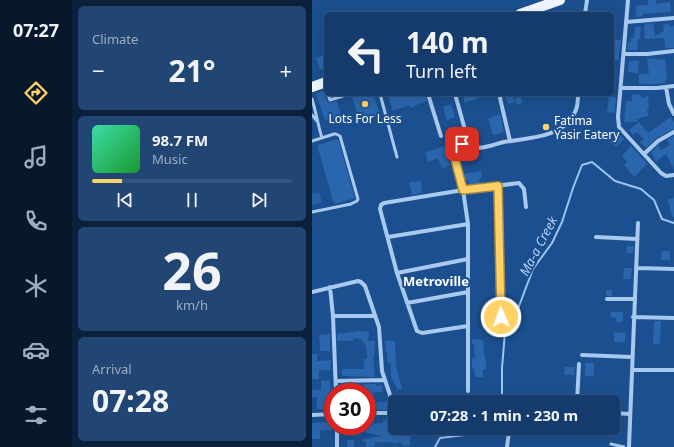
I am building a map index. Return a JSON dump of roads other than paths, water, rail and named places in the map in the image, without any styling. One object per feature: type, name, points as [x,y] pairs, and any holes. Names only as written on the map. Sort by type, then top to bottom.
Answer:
[{"type":"main road","points":[[531,12],[542,10],[560,0]]},
{"type":"main road","points":[[312,87],[324,84]]},
{"type":"street","points":[[586,12],[587,0]]},
{"type":"street","points":[[628,0],[618,117],[619,127],[661,173],[666,176],[674,175]]},
{"type":"street","points":[[626,22],[674,18]]},
{"type":"street","points":[[624,54],[647,54],[674,51]]},
{"type":"street","points":[[621,88],[674,86]]},
{"type":"street","points":[[666,87],[669,104],[674,114]]},
{"type":"street","points":[[429,96],[441,136]]},
{"type":"street","points":[[456,96],[469,144],[474,148],[535,137],[564,127],[575,114],[578,96]]},
{"type":"street","points":[[500,96],[510,141]]},
{"type":"street","points":[[644,154],[658,141],[674,132]]},
{"type":"street","points":[[467,137],[457,151],[455,159],[463,190],[468,224],[468,391]]},
{"type":"street","points":[[468,326],[418,333],[397,273],[380,209],[381,205],[384,203],[463,190],[519,184],[522,185],[524,189],[526,207]]},
{"type":"street","points":[[498,186],[501,317]]},
{"type":"street","points":[[629,447],[633,317],[638,223]]},
{"type":"street","points":[[388,238],[468,224]]},
{"type":"street","points":[[596,237],[637,239]]},
{"type":"street","points":[[397,273],[468,259]]},
{"type":"street","points":[[636,268],[674,269]]},
{"type":"street","points":[[312,292],[358,281],[362,282],[365,286],[379,327],[380,363],[384,380],[394,405],[394,410],[390,413],[376,413]]},
{"type":"street","points":[[330,287],[336,381],[384,380]]},
{"type":"street","points":[[407,303],[468,292]]},
{"type":"street","points":[[607,299],[634,299]]},
{"type":"street","points":[[333,316],[375,316]]},
{"type":"street","points":[[633,317],[674,318]]},
{"type":"street","points":[[582,355],[632,357]]},
{"type":"street","points":[[577,395],[579,364]]},
{"type":"street","points":[[632,370],[674,370]]},
{"type":"street","points":[[620,413],[630,414]]},
{"type":"street","points":[[312,415],[324,414]]},
{"type":"street","points":[[337,435],[338,447]]},
{"type":"street","points":[[507,447],[509,435]]},
{"type":"lane","points":[[329,96],[330,100],[343,96]]},
{"type":"lane","points":[[381,96],[397,157]]},
{"type":"lane","points":[[312,99],[322,138]]},
{"type":"lane","points":[[312,115],[317,121]]},
{"type":"lane","points":[[312,141],[336,134],[340,136],[358,199],[351,204],[312,212]]},
{"type":"lane","points":[[611,444],[624,447]]},
{"type":"waterway","name":"Ma-a Creek","points":[[502,395],[502,368],[505,332],[516,314],[533,269],[552,243],[562,222],[582,165],[592,162],[615,181],[641,189],[654,200],[662,219],[674,223]]},
{"type":"waterway","name":"Ma-a Creek","points":[[435,447],[440,438],[465,435]]},
{"type":"place","name":"Lots For Less","points":[[365,104]]},
{"type":"place","name":"Fatima Yasir Eatery","points":[[546,127]]},
{"type":"district","name":"Metroville","points":[[436,281]]}]
